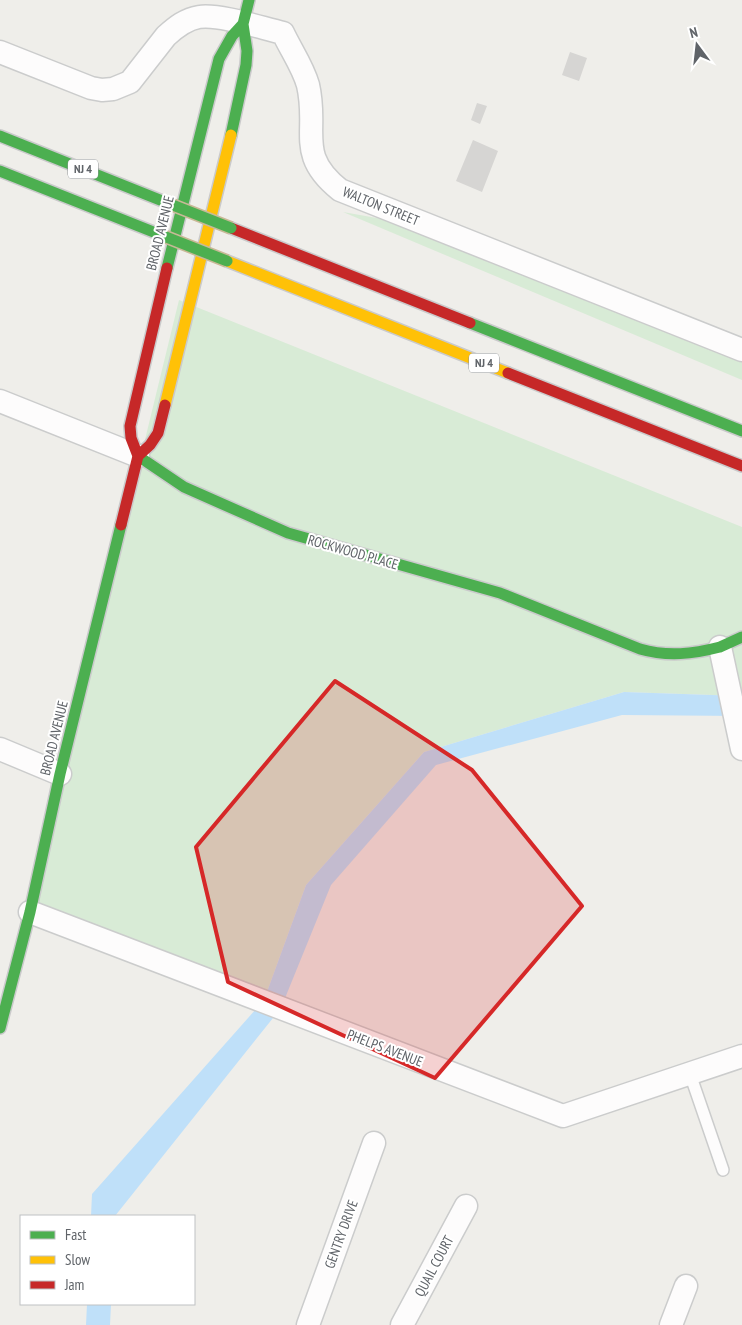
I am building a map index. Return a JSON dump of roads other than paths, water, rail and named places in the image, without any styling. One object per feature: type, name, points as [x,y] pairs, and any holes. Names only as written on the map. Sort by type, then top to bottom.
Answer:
[{"type":"main road","name":"BROAD AVENUE","points":[[0,1028],[30,912],[60,774],[138,456],[150,445],[158,433],[192,297],[246,64],[247,50],[243,24],[249,0]]},
{"type":"main road","name":"BROAD AVENUE","points":[[138,456],[131,438],[130,426],[166,268],[219,59],[232,36],[243,24]]},
{"type":"main road","name":"NJ 4","points":[[0,136],[742,431]]},
{"type":"main road","name":"NJ 4","points":[[0,171],[742,466]]},
{"type":"main road","name":"ROCKWOOD PLACE","points":[[138,456],[184,487],[288,533],[500,593],[640,649],[662,655],[696,653],[720,647],[742,637]]},
{"type":"street","name":"WALTON STREET","points":[[0,52],[81,85],[107,90],[122,87],[130,82],[166,36],[181,24],[201,17],[219,18],[282,34],[304,74],[308,86],[314,160],[325,177],[340,190],[742,350]]},
{"type":"street","name":"ROCKWOOD PLACE","points":[[0,401],[138,456]]},
{"type":"street","points":[[720,647],[742,748]]},
{"type":"street","points":[[0,749],[60,774]]},
{"type":"street","name":"PHELPS AVENUE","points":[[30,912],[563,1116],[742,1056]]},
{"type":"street","name":"GENTRY DRIVE","points":[[308,1325],[374,1142]]},
{"type":"street","name":"QUAIL COURT","points":[[402,1325],[466,1206]]},
{"type":"street","points":[[671,1325],[686,1286]]},
{"type":"lane","points":[[690,1074],[722,1170]]},
{"type":"water","points":[[624,692],[742,696],[742,716],[622,715],[436,765],[331,885],[281,1008],[116,1215],[91,1215],[92,1194],[264,1000],[306,885],[424,752]]},
{"type":"water","points":[[87,1305],[111,1305],[110,1325],[86,1325]]}]
